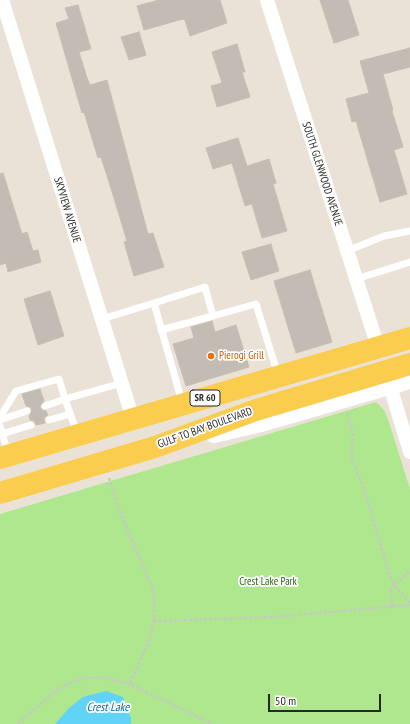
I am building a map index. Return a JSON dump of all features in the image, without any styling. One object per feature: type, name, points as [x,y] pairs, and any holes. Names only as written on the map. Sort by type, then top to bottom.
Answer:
[{"type":"main road","name":"SR 60","points":[[4,457],[410,338]]},
{"type":"main road","name":"GULF TO BAY BOULEVARD","points":[[0,493],[155,447],[256,410],[410,364]]},
{"type":"main road","points":[[54,477],[80,454],[119,442],[129,433],[133,419]]},
{"type":"street","name":"SKYVIEW AVENUE","points":[[2,0],[133,419]]},
{"type":"street","name":"SOUTH GLENWOOD AVENUE","points":[[266,0],[378,348]]},
{"type":"street","points":[[155,447],[261,423],[410,380]]},
{"type":"street","points":[[390,386],[410,452]]},
{"type":"lane","points":[[347,251],[384,236],[410,231]]},
{"type":"lane","points":[[356,279],[410,262]]},
{"type":"lane","points":[[102,319],[205,287],[213,316]]},
{"type":"lane","points":[[154,302],[182,405]]},
{"type":"lane","points":[[161,330],[256,304],[279,376]]},
{"type":"lane","points":[[0,418],[16,392],[59,378],[77,435]]},
{"type":"lane","points":[[45,406],[122,383]]},
{"type":"lane","points":[[0,418],[27,411]]},
{"type":"lane","points":[[49,420],[70,414]]},
{"type":"lane","points":[[2,434],[31,425]]},
{"type":"lane","points":[[0,426],[4,457]]},
{"type":"path","points":[[345,409],[354,434],[351,457],[363,486],[394,585],[410,604]]},
{"type":"path","points":[[109,476],[121,515],[151,585],[154,598],[154,621],[149,640],[130,684]]},
{"type":"path","points":[[392,607],[391,590],[394,585],[410,571]]},
{"type":"path","points":[[154,621],[274,617],[392,607],[410,604]]},
{"type":"path","points":[[18,724],[55,691],[72,682],[86,678],[105,678],[130,684],[212,724]]},
{"type":"green space","name":"Crest Lake Park","points":[[376,402],[384,410],[388,419],[410,489],[410,724],[0,724],[0,514]]},
{"type":"water","name":"Crest Lake","points":[[106,691],[123,697],[131,718],[131,724],[55,724],[69,708],[83,697]]},
{"type":"building","points":[[159,0],[220,0],[227,23],[190,36],[185,20],[183,19],[144,30],[137,6]]},
{"type":"building","points":[[320,0],[348,0],[359,35],[334,43]]},
{"type":"building","points":[[78,5],[91,49],[79,52],[87,78],[90,85],[107,80],[148,234],[153,233],[164,267],[134,276],[124,242],[127,241],[113,195],[101,157],[98,158],[84,112],[82,113],[56,23],[69,19],[65,8]]},
{"type":"building","points":[[139,32],[146,55],[129,60],[121,37]]},
{"type":"building","points":[[237,44],[245,72],[242,72],[250,97],[217,107],[211,86],[222,83],[212,52]]},
{"type":"building","points":[[410,48],[410,67],[383,74],[403,147],[394,150],[407,194],[380,202],[356,121],[352,122],[346,99],[369,93],[360,61]]},
{"type":"building","points":[[238,138],[247,166],[269,159],[276,183],[273,184],[287,231],[262,238],[252,204],[245,206],[232,163],[213,169],[206,148]]},
{"type":"building","points":[[3,173],[22,234],[27,232],[33,251],[38,250],[41,262],[8,272],[6,263],[0,265],[0,174]]},
{"type":"building","points":[[271,244],[279,271],[251,280],[242,252]]},
{"type":"building","points":[[310,270],[332,342],[296,353],[274,281]]},
{"type":"building","points":[[50,291],[64,336],[38,345],[24,299]]},
{"type":"building","name":"Pierogi Grill","points":[[212,321],[215,332],[236,325],[249,367],[186,386],[173,344],[194,338],[191,327]]},
{"type":"building","points":[[40,389],[44,401],[40,407],[42,410],[46,411],[48,415],[44,418],[45,423],[36,425],[34,421],[30,420],[29,416],[32,410],[30,407],[26,406],[22,394]]},
{"type":"place","name":"Pierogi Grill","points":[[211,356]]}]
